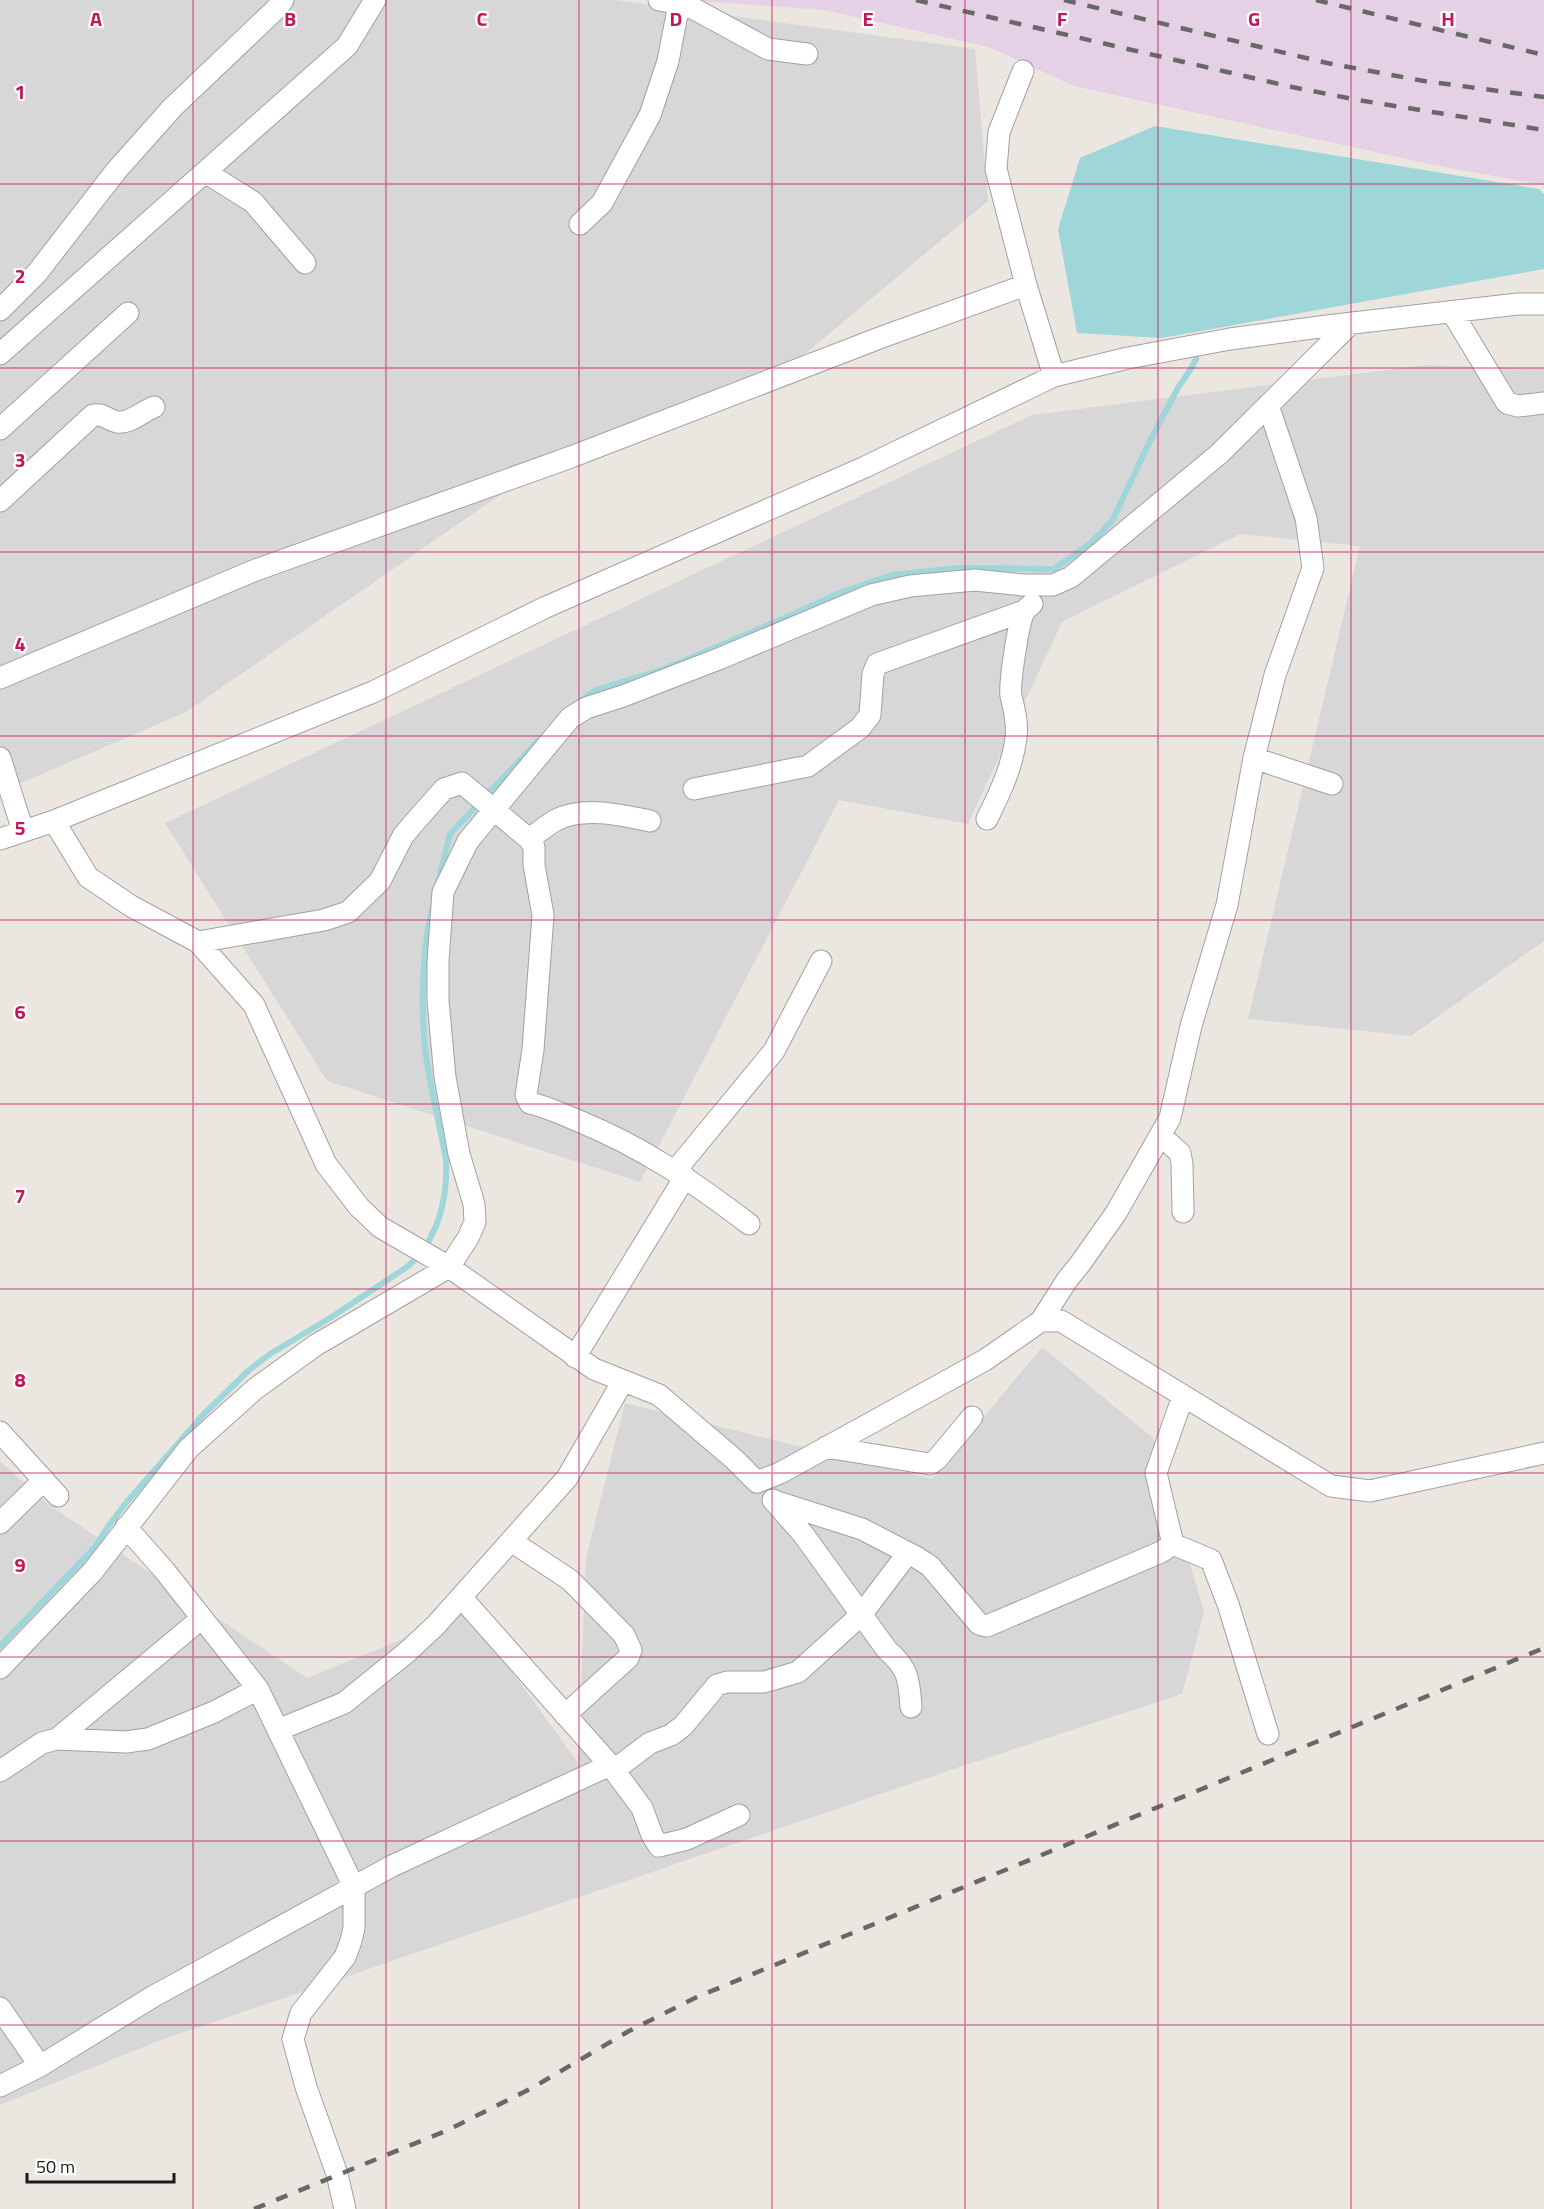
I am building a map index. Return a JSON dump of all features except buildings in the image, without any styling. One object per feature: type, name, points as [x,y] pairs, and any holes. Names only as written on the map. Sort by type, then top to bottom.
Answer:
[{"type":"street","points":[[0,310],[37,273],[116,171],[172,108],[283,0]]},
{"type":"street","points":[[0,354],[347,46],[375,0]]},
{"type":"street","points":[[580,224],[602,203],[650,115],[668,61],[669,2],[687,5],[768,49],[807,54]]},
{"type":"street","points":[[1023,71],[999,132],[996,169],[1026,285],[1054,376]]},
{"type":"street","points":[[205,172],[253,202],[305,263]]},
{"type":"street","points":[[0,678],[253,571],[571,457],[882,337],[1026,285]]},
{"type":"street","points":[[0,839],[54,821],[373,692],[544,608],[865,467],[1054,376],[1128,358],[1230,339],[1518,304],[1544,304]]},
{"type":"street","points":[[1452,312],[1507,403],[1518,406],[1544,403]]},
{"type":"street","points":[[0,429],[128,313]]},
{"type":"street","points":[[694,789],[808,766],[860,728],[870,715],[873,674],[877,664],[1024,611],[1053,585],[1071,577],[1084,567],[1219,454],[1351,323]]},
{"type":"street","points":[[757,1482],[780,1473],[985,1360],[1041,1321],[1067,1280],[1116,1213],[1170,1118],[1191,1026],[1227,905],[1254,758],[1279,659],[1313,568],[1306,518],[1268,405]]},
{"type":"street","points":[[0,501],[93,415],[100,414],[117,422],[130,420],[154,407]]},
{"type":"street","points":[[0,1668],[93,1571],[189,1448],[255,1389],[316,1345],[441,1263],[468,1238],[475,1222],[474,1204],[459,1154],[445,1077],[438,1001],[440,917],[443,892],[468,841],[491,807],[570,718],[586,708],[721,658],[871,595],[910,586],[975,580],[1023,585],[1053,585]]},
{"type":"street","points":[[987,819],[1002,790],[1017,736],[1015,702],[1011,695],[1018,631],[1024,611]]},
{"type":"street","points":[[0,758],[23,831]]},
{"type":"street","points":[[1254,758],[1332,784]]},
{"type":"street","points":[[198,942],[324,920],[348,912],[380,881],[403,836],[444,789],[462,783],[529,839],[534,847],[534,865],[543,915],[533,1050],[526,1095],[530,1103],[546,1107],[620,1139],[680,1174],[749,1224]]},
{"type":"street","points":[[529,839],[557,820],[575,815],[614,814],[650,821]]},
{"type":"street","points":[[54,821],[88,877],[131,906],[198,942],[254,1005],[326,1164],[359,1207],[380,1227],[404,1239],[502,1303],[574,1357],[594,1369],[659,1395],[734,1459],[803,1534],[887,1650],[900,1660],[909,1676],[911,1707]]},
{"type":"street","points":[[574,1357],[680,1174],[774,1051],[821,962]]},
{"type":"street","points":[[1161,1136],[1180,1153],[1183,1212]]},
{"type":"street","points":[[1041,1321],[1061,1321],[1331,1486],[1370,1491],[1544,1453]]},
{"type":"street","points":[[278,1730],[344,1703],[406,1653],[436,1625],[567,1478],[622,1381]]},
{"type":"street","points":[[1173,1544],[1156,1473],[1183,1396]]},
{"type":"street","points":[[826,1447],[930,1464],[937,1459],[972,1417]]},
{"type":"street","points":[[0,1432],[58,1496]]},
{"type":"street","points":[[0,1523],[44,1480]]},
{"type":"street","points":[[774,1501],[862,1529],[908,1553],[930,1566],[979,1624],[987,1626],[1161,1552],[1173,1544]]},
{"type":"street","points":[[126,1527],[164,1570],[258,1689],[354,1887],[354,1928],[345,1957],[302,2013],[293,2039],[306,2087],[337,2174],[345,2209]]},
{"type":"street","points":[[511,1541],[570,1580],[624,1635],[631,1650],[628,1658],[565,1715]]},
{"type":"street","points":[[1173,1544],[1210,1560],[1214,1567],[1228,1604],[1268,1734]]},
{"type":"street","points":[[0,2086],[40,2066],[154,1996],[392,1866],[612,1768],[650,1743],[671,1735],[683,1726],[717,1685],[727,1682],[764,1682],[798,1672],[861,1615],[908,1553]]},
{"type":"street","points":[[461,1597],[612,1768],[642,1808],[652,1835],[660,1846],[687,1839],[739,1815]]},
{"type":"street","points":[[57,1739],[202,1618]]},
{"type":"street","points":[[0,1772],[42,1743],[57,1739],[126,1742],[148,1739],[214,1712],[258,1689]]},
{"type":"street","points":[[0,2007],[40,2066]]},
{"type":"shaded area","points":[[0,0],[614,0],[975,49],[988,201],[775,379],[506,491],[186,712],[0,792]]},
{"type":"shaded area","points":[[681,0],[1544,0],[1544,185],[1429,164],[1074,86],[989,47],[824,10]]},
{"type":"shaded area","points":[[1426,365],[1544,369],[1544,941],[1411,1036],[1248,1019],[1360,546],[1240,534],[1062,622],[968,824],[839,800],[640,1182],[327,1081],[165,823],[1032,415]]},
{"type":"shaded area","points":[[1042,1347],[1153,1438],[1204,1612],[1182,1694],[965,1765],[158,2041],[0,2105],[0,1461],[49,1505],[307,1678],[469,1612],[578,1763],[586,1558],[625,1403],[932,1479]]},
{"type":"water","points":[[1155,126],[1539,189],[1544,194],[1544,269],[1162,338],[1077,333],[1058,229],[1080,158]]},
{"type":"waterway","points":[[580,701],[596,690],[664,669],[842,592],[892,575],[958,568],[1054,569],[1091,543],[1112,521],[1151,439],[1196,359],[1196,350]]},
{"type":"waterway","points":[[438,883],[450,834],[538,741]]},
{"type":"waterway","points":[[0,1646],[95,1547],[126,1503],[203,1415],[248,1371],[270,1354],[407,1267],[426,1245],[443,1204],[446,1174],[446,1160],[428,1068],[423,1021],[425,956],[432,908]]},
{"type":"railway","points":[[916,0],[1292,87],[1544,130]]},
{"type":"railway","points":[[1064,0],[1327,63],[1424,81],[1544,97]]},
{"type":"railway","points":[[1316,0],[1544,55]]},
{"type":"railway","points":[[254,2209],[448,2130],[532,2088],[629,2031],[697,1997],[1544,1648]]}]
